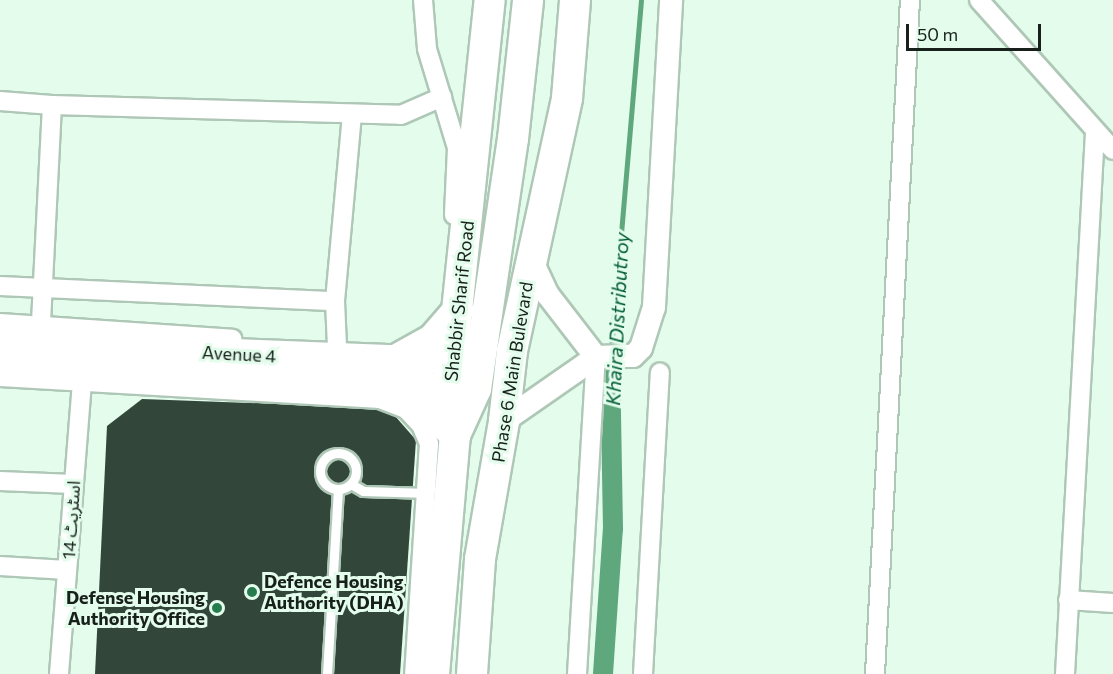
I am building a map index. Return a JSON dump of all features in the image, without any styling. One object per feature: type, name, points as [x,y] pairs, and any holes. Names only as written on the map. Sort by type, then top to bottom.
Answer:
[{"type":"main road","name":"Shabbir Sharif Road","points":[[434,674],[455,435],[464,374],[458,310],[490,0]]},
{"type":"main road","points":[[464,374],[513,139],[528,0]]},
{"type":"main road","name":"Phase 6 Main Bulevard","points":[[472,674],[480,560],[504,420],[512,351],[567,98],[575,0]]},
{"type":"main road","points":[[455,435],[399,371],[432,340],[458,310]]},
{"type":"main road","name":"Avenue 4","points":[[0,343],[40,336],[339,352],[399,371]]},
{"type":"main road","name":"Avenue 4","points":[[0,362],[83,374],[399,371],[464,374]]},
{"type":"street","points":[[423,0],[427,50],[457,148],[454,232],[464,250]]},
{"type":"street","points":[[504,420],[601,358],[633,356],[647,336],[654,306],[671,0]]},
{"type":"street","points":[[875,674],[910,0]]},
{"type":"street","points":[[979,0],[1113,150]]},
{"type":"street","points":[[0,101],[52,105],[409,114],[442,97]]},
{"type":"street","points":[[0,324],[40,336],[45,288],[52,105]]},
{"type":"street","points":[[339,352],[335,301],[352,114]]},
{"type":"street","points":[[1065,674],[1095,132]]},
{"type":"street","points":[[531,259],[548,295],[601,358],[577,674]]},
{"type":"street","points":[[0,286],[335,301]]},
{"type":"street","points":[[643,674],[660,372]]},
{"type":"street","points":[[0,377],[83,374],[394,402],[415,417],[426,435],[428,494],[414,674]]},
{"type":"street","name":"اسٹریٹ 14","points":[[59,674],[83,374]]},
{"type":"street","points":[[0,481],[73,484]]},
{"type":"street","points":[[0,566],[67,570]]},
{"type":"street","points":[[1068,600],[1113,603]]},
{"type":"lane","points":[[338,490],[321,480],[319,470],[322,460],[331,454],[350,457],[356,465],[351,484]]},
{"type":"lane","points":[[351,484],[363,491],[428,494]]},
{"type":"lane","points":[[338,490],[351,484]]},
{"type":"lane","points":[[327,674],[338,490]]},
{"type":"building","name":"Defence Housing Authority (DHA)","points":[[142,399],[388,408],[416,440],[400,674],[95,674],[107,426]]},
{"type":"waterway","name":"Khaira Distributroy","points":[[611,350],[641,0]]},
{"type":"waterway","name":"Khaira Distributroy","points":[[603,674],[613,529],[610,364]]},
{"type":"place","name":"Defence Housing Authority (DHA)","points":[[252,592]]},
{"type":"place","name":"Defense Housing Authority Office","points":[[217,608]]}]
